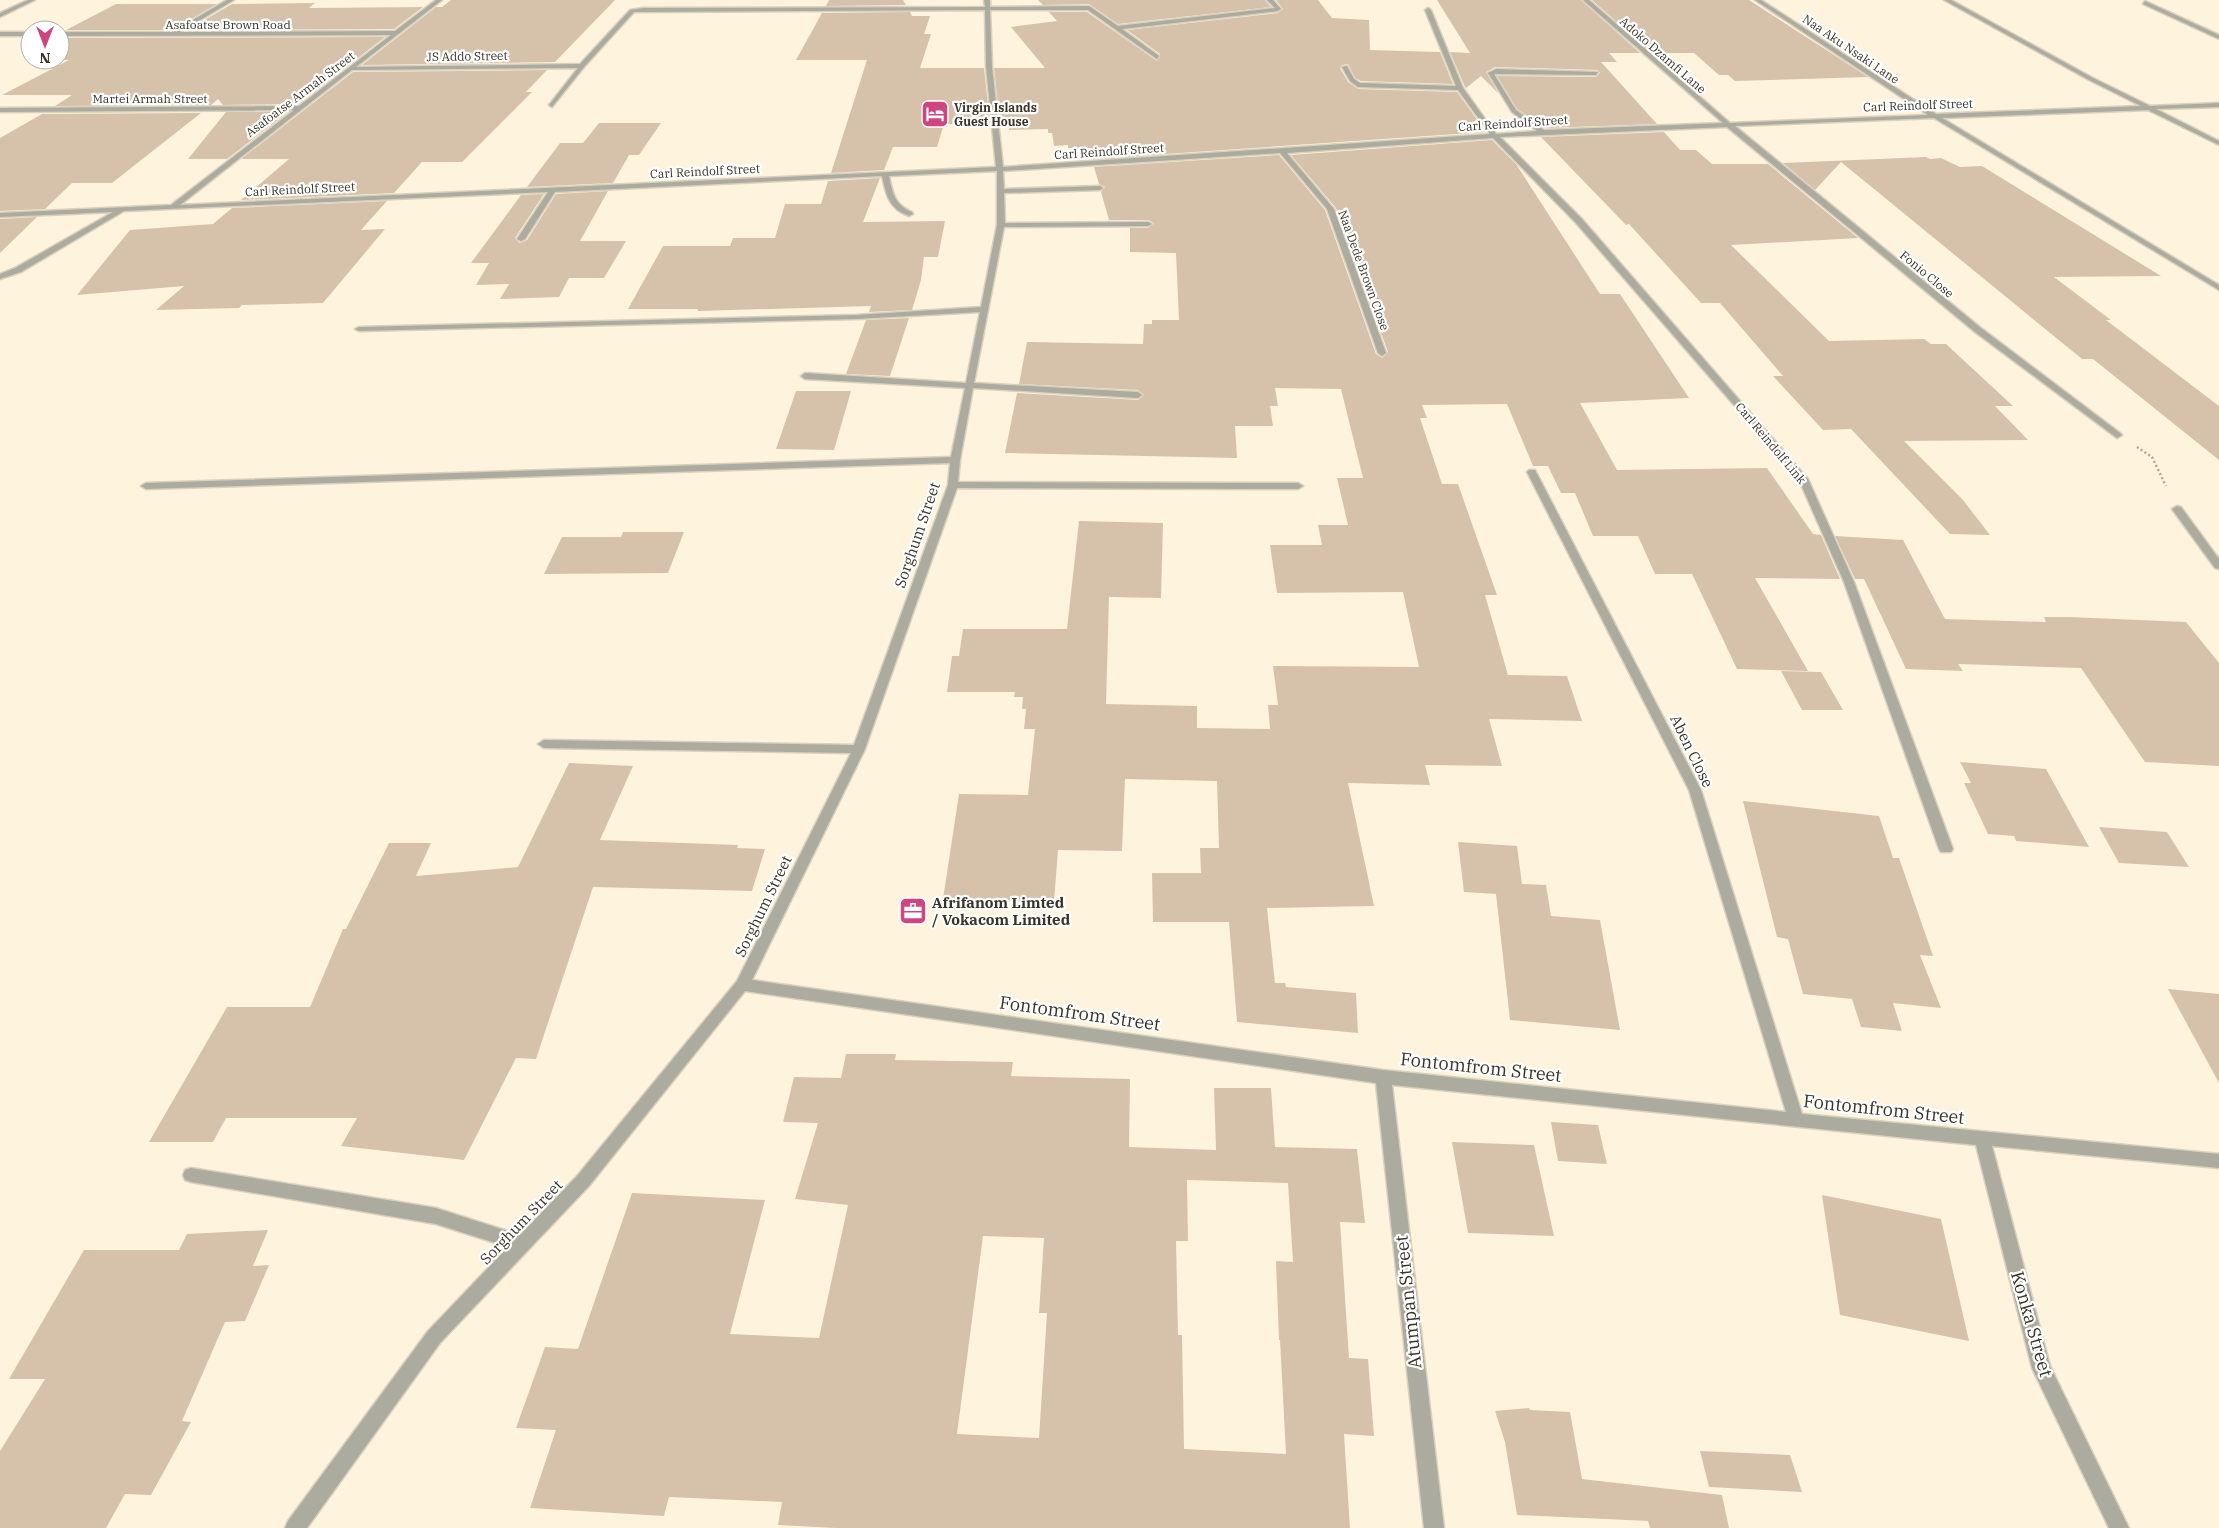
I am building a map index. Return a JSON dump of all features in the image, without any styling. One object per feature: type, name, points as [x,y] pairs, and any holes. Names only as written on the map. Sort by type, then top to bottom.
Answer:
[{"type":"street","points":[[0,15],[32,0]]},
{"type":"street","points":[[172,34],[232,0]]},
{"type":"street","name":"Asafoatse Armah Street","points":[[174,206],[353,69],[439,0]]},
{"type":"street","name":"Sorghum Street","points":[[295,1528],[434,1337],[583,1181],[742,985],[859,749],[953,485],[955,460],[1001,225],[1000,169],[989,66],[987,0]]},
{"type":"street","points":[[1118,28],[1278,9],[1270,0]]},
{"type":"street","name":"Adoko Dzamfi Lane","points":[[1586,0],[1728,124]]},
{"type":"street","name":"Naa Aku Nsaki Lane","points":[[1758,0],[1933,115],[2219,288]]},
{"type":"street","points":[[1947,0],[2144,106],[2219,143]]},
{"type":"street","points":[[2145,3],[2219,37]]},
{"type":"street","points":[[552,106],[582,66],[628,14],[643,10],[1089,8],[1157,57]]},
{"type":"street","name":"Carl Reindolf Link","points":[[1428,10],[1460,88],[1494,135],[1579,221],[1803,479],[1849,582],[1946,848]]},
{"type":"street","name":"Asafoatse Brown Road","points":[[70,34],[396,33]]},
{"type":"street","points":[[0,34],[20,34]]},
{"type":"street","name":"JS Addo Street","points":[[353,69],[582,66]]},
{"type":"street","points":[[1345,67],[1352,80],[1358,86],[1460,88]]},
{"type":"street","points":[[1543,132],[1514,111],[1491,73],[1496,71],[1596,73]]},
{"type":"street","name":"Carl Reindolf Street","points":[[0,215],[1000,169],[1543,132],[2144,106],[2219,105]]},
{"type":"street","name":"Martei Armah Street","points":[[0,110],[300,108]]},
{"type":"street","name":"Fonio Close","points":[[1728,124],[1978,330],[2117,434]]},
{"type":"street","name":"Naa Dede Brown Close","points":[[1282,151],[1330,209],[1382,353]]},
{"type":"street","points":[[885,174],[889,198],[898,209],[909,214]]},
{"type":"street","points":[[1000,191],[1100,188]]},
{"type":"street","points":[[521,239],[553,189]]},
{"type":"street","points":[[0,277],[18,270],[123,208]]},
{"type":"street","points":[[1001,225],[1148,224]]},
{"type":"street","points":[[359,329],[856,317],[985,309]]},
{"type":"street","points":[[805,376],[1138,395]]},
{"type":"street","points":[[146,486],[955,460]]},
{"type":"street","name":"Aben Close","points":[[1532,472],[1695,790],[1796,1120]]},
{"type":"street","points":[[953,485],[1298,486]]},
{"type":"street","points":[[2177,509],[2219,566]]},
{"type":"street","points":[[544,744],[859,749]]},
{"type":"street","name":"Fontomfrom Street","points":[[742,985],[1383,1076],[1796,1120],[2219,1161]]},
{"type":"street","name":"Atumpan Street","points":[[1383,1076],[1434,1528]]},
{"type":"street","name":"Konka Street","points":[[1982,1138],[2041,1368],[2119,1528]]},
{"type":"street","points":[[191,1174],[436,1216],[524,1244]]},
{"type":"path","points":[[2152,456],[2177,509]]},
{"type":"building","points":[[451,0],[615,0],[555,62],[362,65],[436,7],[442,7]]},
{"type":"building","points":[[829,0],[903,0],[906,5],[826,6]]},
{"type":"building","points":[[1038,0],[1265,0],[1271,7],[1118,24],[1089,4],[1043,5]]},
{"type":"building","points":[[1276,0],[1318,0],[1332,18],[1369,20],[1370,50],[1440,52],[1453,84],[1361,81],[1355,78],[1348,64],[1342,65],[1340,68],[1348,82],[1358,89],[1457,92],[1486,132],[1092,159],[1089,148],[1068,148],[1068,145],[1054,146],[1052,133],[1048,133],[1048,129],[1009,130],[1009,124],[1000,124],[994,68],[1045,68],[1011,27],[1057,21],[1049,12],[1087,12],[1157,61],[1160,54],[1127,30],[1278,13],[1283,9]]},
{"type":"building","points":[[1437,0],[1581,0],[1640,53],[1609,53],[1617,62],[1601,62],[1657,124],[1545,128],[1517,109],[1497,76],[1596,77],[1600,73],[1598,70],[1495,67],[1486,72],[1498,93],[1481,76],[1466,88],[1478,105],[1465,87],[1450,52],[1470,53]]},
{"type":"building","points":[[1592,0],[1749,0],[1868,77],[1735,81],[1728,75],[1719,75],[1694,53],[1652,53]]},
{"type":"building","points":[[315,3],[309,8],[423,7],[394,29],[187,30],[232,4]]},
{"type":"building","points":[[116,4],[217,4],[172,30],[70,30],[70,28]]},
{"type":"building","points":[[910,12],[912,16],[930,16],[924,34],[931,34],[920,68],[984,68],[990,124],[944,124],[937,147],[893,147],[884,170],[831,173],[867,60],[796,60],[822,13]]},
{"type":"building","points":[[385,37],[298,104],[223,105],[218,99],[211,105],[55,106],[72,95],[2,95],[50,70],[70,70],[70,38]]},
{"type":"building","points":[[547,70],[526,92],[532,92],[462,162],[422,162],[394,193],[241,200],[289,159],[241,159],[353,72]]},
{"type":"building","points":[[226,112],[288,112],[227,159],[188,159]]},
{"type":"building","points":[[201,113],[112,183],[72,183],[45,209],[0,211],[0,138],[42,114]]},
{"type":"building","points":[[599,123],[661,123],[639,155],[629,155],[613,183],[527,187],[560,143],[583,143]]},
{"type":"building","points":[[1664,132],[1680,150],[1696,150],[1712,164],[1768,164],[1858,238],[1731,245],[1829,341],[1924,339],[1931,344],[1946,344],[2013,406],[1995,406],[2028,440],[1904,441],[1963,500],[1990,535],[1950,534],[1851,429],[1823,430],[1773,376],[1783,376],[1720,303],[1701,303],[1629,224],[1626,225],[1541,137]]},
{"type":"building","points":[[1492,140],[1516,164],[1600,294],[1620,294],[1689,398],[1580,403],[1617,470],[1767,468],[1813,534],[1821,535],[1840,579],[1755,578],[1808,671],[1737,669],[1692,574],[1655,574],[1638,536],[1593,536],[1575,493],[1561,493],[1548,466],[1533,466],[1507,404],[1422,405],[1427,418],[1420,418],[1442,484],[1458,484],[1497,595],[1485,595],[1508,675],[1567,676],[1582,721],[1489,719],[1502,766],[1425,765],[1430,785],[1348,783],[1374,906],[1267,908],[1275,983],[1285,983],[1286,987],[1356,993],[1358,1033],[1237,1022],[1229,922],[1153,922],[1152,873],[1201,873],[1200,848],[1219,848],[1217,781],[1125,779],[1122,851],[1058,850],[1054,902],[943,899],[959,794],[1028,795],[1035,729],[1024,729],[1026,709],[1022,709],[1023,697],[1014,697],[1015,692],[947,692],[952,656],[959,656],[963,629],[1067,629],[1079,521],[1163,523],[1161,598],[1109,597],[1106,704],[1197,706],[1197,728],[1270,729],[1268,705],[1278,705],[1273,666],[1419,667],[1403,592],[1277,593],[1270,545],[1322,545],[1318,525],[1348,525],[1337,478],[1363,478],[1341,389],[1275,388],[1278,406],[1270,406],[1273,426],[1235,426],[1237,458],[1005,453],[1017,393],[1138,400],[1144,395],[1138,390],[1019,384],[1027,342],[1143,344],[1144,324],[1152,324],[1152,320],[1179,320],[1176,253],[1130,252],[1130,228],[1148,228],[1154,223],[1148,220],[1109,220],[1101,192],[1105,187],[1099,184],[1094,167],[1279,155],[1325,210],[1376,354],[1382,358],[1388,352],[1336,208],[1291,155]]},
{"type":"building","points":[[1926,157],[1930,159],[1941,158],[1960,167],[1982,166],[2161,276],[2054,277],[2111,320],[2106,320],[2219,406],[2219,460],[2093,359],[2082,359],[1841,162],[1815,190],[1783,163]]},
{"type":"building","points":[[880,178],[863,222],[945,221],[938,257],[924,257],[921,280],[912,310],[869,312],[871,306],[698,311],[698,309],[628,309],[663,246],[730,246],[733,238],[775,238],[785,204],[821,204],[828,181]]},
{"type":"building","points":[[608,191],[580,241],[626,241],[604,278],[569,278],[559,297],[500,299],[509,284],[476,285],[489,263],[471,263],[521,195],[544,194],[515,238],[520,243],[527,240],[556,194]]},
{"type":"building","points":[[387,201],[361,230],[385,229],[323,303],[156,310],[184,286],[77,295],[130,230],[213,224],[232,208]]},
{"type":"building","points":[[37,217],[0,253],[0,219]]},
{"type":"building","points":[[909,318],[890,376],[846,374],[866,320]]},
{"type":"building","points":[[796,391],[851,391],[834,450],[776,449]]},
{"type":"building","points":[[623,532],[684,532],[668,573],[544,574],[562,537],[621,537]]},
{"type":"building","points":[[1835,536],[1903,540],[1945,619],[2046,622],[2044,617],[2069,617],[2186,622],[2219,663],[2219,766],[2145,762],[2081,668],[1958,664],[1963,671],[1906,669],[1864,579],[1855,579]]},
{"type":"building","points":[[1781,671],[1821,672],[1843,710],[1802,710]]},
{"type":"building","points":[[1960,762],[2046,769],[2089,847],[2016,841],[2014,836],[1988,834],[1964,783],[1971,783]]},
{"type":"building","points":[[569,763],[633,766],[600,840],[738,845],[737,848],[765,849],[752,891],[593,887],[536,1059],[516,1058],[464,1160],[341,1146],[357,1118],[226,1118],[213,1142],[149,1142],[227,1007],[310,1007],[343,929],[346,929],[389,843],[431,843],[416,876],[518,867]]},
{"type":"building","points":[[1743,801],[1879,816],[1893,858],[1899,858],[1933,956],[1920,955],[1941,1008],[1893,1003],[1902,1031],[1861,1027],[1852,999],[1803,994],[1788,939],[1777,937]]},
{"type":"building","points":[[2099,827],[2167,832],[2189,867],[2119,863]]},
{"type":"building","points":[[1458,842],[1517,846],[1522,884],[1546,885],[1551,916],[1600,920],[1620,1030],[1510,1020],[1496,894],[1464,892]]},
{"type":"building","points":[[2168,989],[2219,994],[2219,1083]]},
{"type":"building","points":[[846,1054],[896,1054],[895,1060],[1013,1062],[1011,1076],[1130,1079],[1129,1147],[1216,1150],[1214,1088],[1271,1088],[1275,1147],[1357,1149],[1365,1223],[1340,1222],[1349,1358],[1368,1359],[1374,1436],[1344,1434],[1350,1528],[836,1528],[778,1525],[782,1502],[669,1497],[664,1516],[530,1508],[556,1430],[516,1428],[545,1347],[578,1349],[632,1193],[765,1200],[730,1334],[819,1338],[848,1205],[795,1199],[818,1123],[783,1122],[794,1077],[841,1078]],"holes":[[[1187,1180],[1288,1183],[1293,1262],[1276,1261],[1286,1454],[1184,1449],[1182,1335],[1178,1335],[1176,1241],[1188,1241]],[[983,1236],[1044,1238],[1039,1313],[1047,1313],[1039,1438],[957,1434]]]},
{"type":"building","points":[[1551,1122],[1598,1125],[1607,1164],[1558,1161]]},
{"type":"building","points":[[1452,1142],[1534,1145],[1554,1236],[1468,1233]]},
{"type":"building","points":[[1822,1195],[1941,1219],[1969,1341],[1840,1315]]},
{"type":"building","points":[[268,1230],[253,1266],[269,1265],[245,1321],[225,1322],[182,1421],[191,1422],[151,1495],[125,1494],[106,1528],[0,1528],[0,1451],[45,1379],[9,1379],[84,1250],[179,1250],[187,1234]]},
{"type":"building","points":[[1529,1408],[1530,1410],[1570,1412],[1582,1479],[1722,1495],[1729,1528],[1650,1528],[1648,1521],[1517,1515],[1505,1442],[1495,1411]]},
{"type":"building","points":[[1700,1451],[1790,1455],[1802,1492],[1709,1487]]},
{"type":"place","name":"Virgin Islands Guest House","points":[[935,114]]},
{"type":"place","name":"Afrifanom Limted / Vokacom Limited","points":[[913,911]]}]
